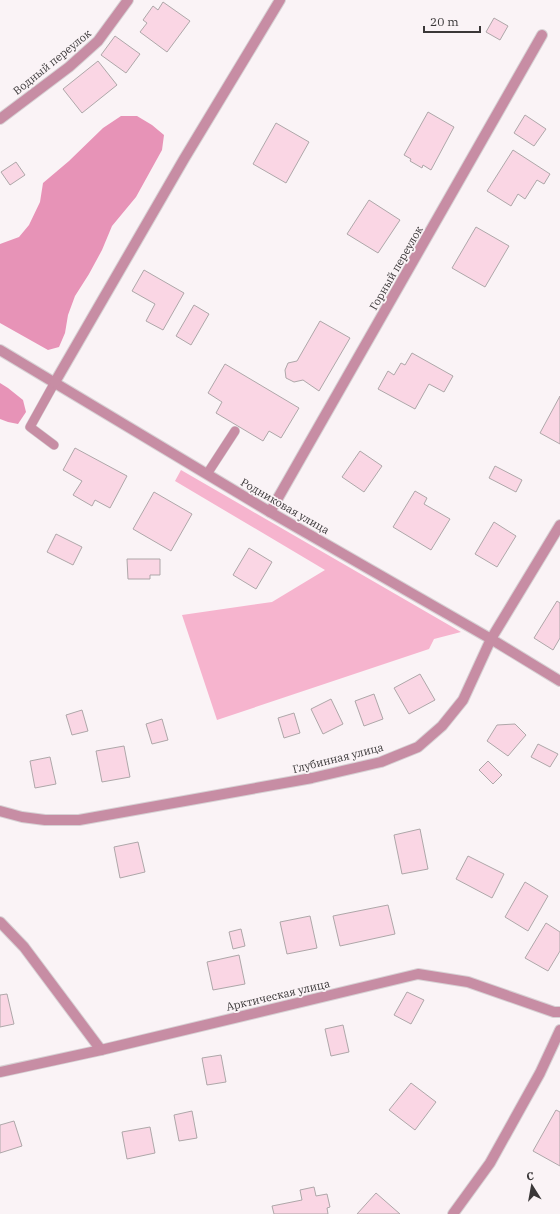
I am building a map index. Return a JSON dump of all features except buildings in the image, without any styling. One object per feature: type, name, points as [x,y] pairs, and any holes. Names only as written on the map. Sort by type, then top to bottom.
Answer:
[{"type":"street","name":"Водный переулок","points":[[0,119],[69,66],[98,41],[128,0]]},
{"type":"street","points":[[55,382],[184,159],[280,0]]},
{"type":"street","name":"Горный переулок","points":[[270,512],[542,35]]},
{"type":"street","name":"Родниковая улица","points":[[0,350],[270,512],[491,639],[560,681]]},
{"type":"street","name":"Глубинная улица","points":[[0,811],[22,817],[46,820],[79,820],[312,778],[381,762],[418,746],[442,726],[463,700],[491,639],[560,525]]},
{"type":"street","points":[[0,922],[24,947],[101,1050]]},
{"type":"street","name":"Арктическая улица","points":[[0,1072],[101,1050],[418,974],[468,982],[554,1012],[560,1012]]},
{"type":"street","points":[[453,1214],[490,1163],[540,1073],[560,1030]]},
{"type":"lane","points":[[54,445],[30,427],[55,382]]},
{"type":"lane","points":[[207,474],[235,431]]},
{"type":"shaded area","points":[[121,116],[137,116],[152,125],[164,135],[162,150],[136,197],[112,226],[102,250],[75,296],[68,315],[65,333],[59,347],[48,350],[0,323],[0,244],[19,237],[29,225],[40,202],[43,183],[69,161],[103,128]]},
{"type":"shaded area","points":[[0,383],[23,400],[26,412],[18,424],[0,419]]},
{"type":"shaded area","points":[[181,470],[461,632],[434,639],[429,649],[217,720],[182,615],[272,602],[325,570],[175,481]]}]
